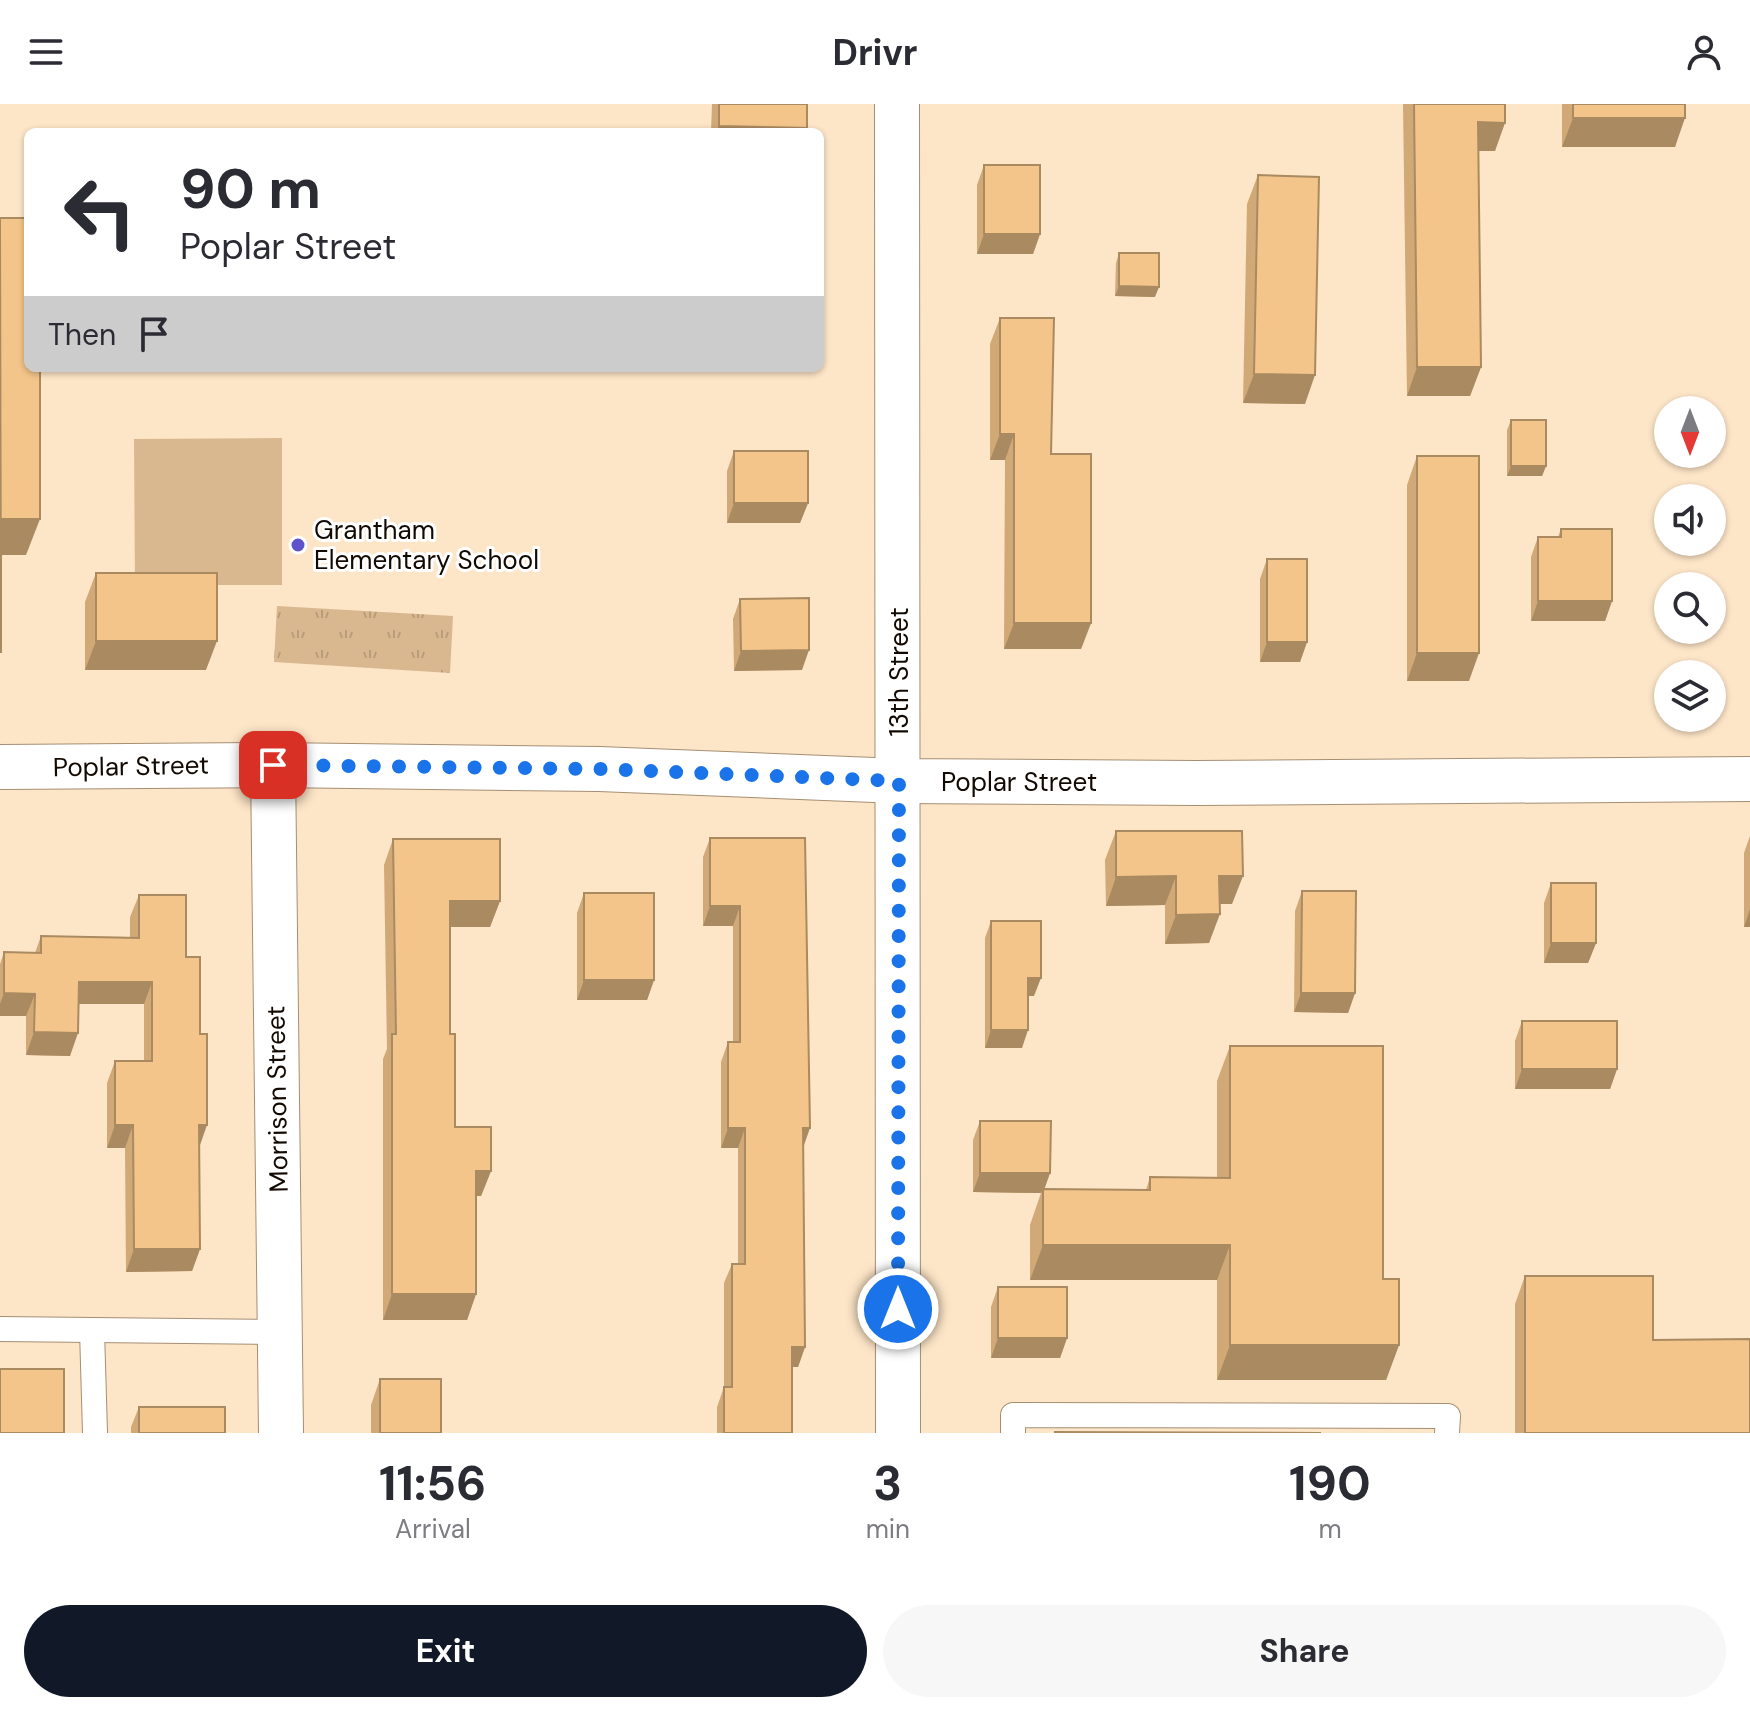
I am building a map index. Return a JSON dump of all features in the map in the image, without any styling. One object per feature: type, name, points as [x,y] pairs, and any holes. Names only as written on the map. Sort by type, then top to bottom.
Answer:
[{"type":"street","name":"13th Street","points":[[897,104],[898,1433]]},
{"type":"street","name":"Poplar Street","points":[[0,767],[273,765],[599,769],[899,781],[1750,779]]},
{"type":"street","name":"Morrison Street","points":[[273,765],[281,1433]]},
{"type":"lane","points":[[0,1329],[280,1332]]},
{"type":"lane","points":[[92,1330],[95,1433]]},
{"type":"lane","points":[[1013,1433],[1013,1415],[1448,1416],[1447,1433]]},
{"type":"green space","points":[[282,438],[282,585],[135,585],[134,439]]},
{"type":"green space","points":[[277,606],[453,616],[450,673],[274,662]]},
{"type":"building","points":[[719,104],[807,104],[807,128],[719,126]]},
{"type":"building","points":[[1414,104],[1505,104],[1505,123],[1478,122],[1481,367],[1417,367]]},
{"type":"building","points":[[1573,104],[1685,104],[1685,118],[1573,118]]},
{"type":"building","points":[[984,165],[1040,165],[1040,234],[984,234]]},
{"type":"building","points":[[1258,175],[1319,177],[1315,375],[1254,374]]},
{"type":"building","points":[[0,218],[24,218],[24,372],[40,372],[40,519],[1,519],[1,653]]},
{"type":"building","points":[[1119,253],[1159,253],[1159,287],[1119,286]]},
{"type":"building","points":[[1000,318],[1054,318],[1051,454],[1091,454],[1091,623],[1014,623],[1014,434],[1000,434]]},
{"type":"building","points":[[1511,420],[1546,420],[1546,466],[1511,466]]},
{"type":"building","points":[[734,451],[808,451],[808,503],[734,503]]},
{"type":"building","points":[[1417,456],[1479,456],[1479,653],[1417,653]]},
{"type":"building","points":[[1561,529],[1612,529],[1612,601],[1538,601],[1538,537],[1561,537]]},
{"type":"building","points":[[1267,559],[1307,559],[1307,642],[1267,642]]},
{"type":"building","points":[[96,573],[217,573],[217,641],[96,641]]},
{"type":"building","points":[[809,598],[809,650],[741,651],[740,599]]},
{"type":"building","points":[[1116,831],[1242,831],[1243,876],[1219,876],[1220,914],[1176,915],[1176,876],[1116,877]]},
{"type":"building","points":[[710,838],[805,838],[810,1128],[803,1128],[805,1347],[792,1347],[792,1433],[724,1433],[724,1387],[732,1387],[732,1264],[745,1264],[745,1128],[728,1128],[728,1042],[740,1042],[740,906],[710,906]]},
{"type":"building","points":[[393,839],[500,839],[500,901],[450,901],[450,1034],[455,1034],[455,1127],[491,1127],[491,1171],[476,1171],[476,1294],[392,1294],[392,1034],[396,1034]]},
{"type":"building","points":[[1551,883],[1596,883],[1596,943],[1551,943]]},
{"type":"building","points":[[1302,891],[1356,891],[1355,993],[1301,993]]},
{"type":"building","points":[[584,893],[654,893],[654,980],[584,980]]},
{"type":"building","points":[[139,895],[186,895],[186,957],[200,957],[200,1034],[207,1034],[207,1125],[199,1125],[200,1249],[134,1249],[133,1125],[115,1125],[115,1061],[152,1061],[152,982],[79,982],[78,1033],[34,1032],[35,994],[4,993],[4,952],[41,953],[41,936],[139,938]]},
{"type":"building","points":[[991,921],[1041,921],[1041,978],[1028,978],[1028,1030],[991,1030]]},
{"type":"building","points":[[1522,1021],[1617,1021],[1617,1069],[1522,1069]]},
{"type":"building","points":[[1230,1046],[1383,1046],[1383,1279],[1399,1279],[1399,1345],[1230,1345],[1230,1245],[1043,1245],[1043,1189],[1150,1190],[1150,1177],[1230,1178]]},
{"type":"building","points":[[980,1121],[1051,1121],[1050,1173],[980,1173]]},
{"type":"building","points":[[1525,1276],[1653,1276],[1653,1340],[1750,1339],[1750,1433],[1525,1433]]},
{"type":"building","points":[[998,1287],[1067,1287],[1067,1338],[998,1338]]},
{"type":"building","points":[[0,1369],[64,1369],[64,1433],[0,1433]]},
{"type":"building","points":[[380,1379],[441,1379],[441,1433],[380,1433]]},
{"type":"building","points":[[139,1407],[225,1407],[225,1433],[139,1433]]},
{"type":"building","points":[[1055,1432],[1321,1433],[1055,1433]]},
{"type":"place","name":"Grantham Elementary School","points":[[298,545]]},
{"type":"route","points":[[273,765],[599,769],[899,781],[898,1309]]}]
